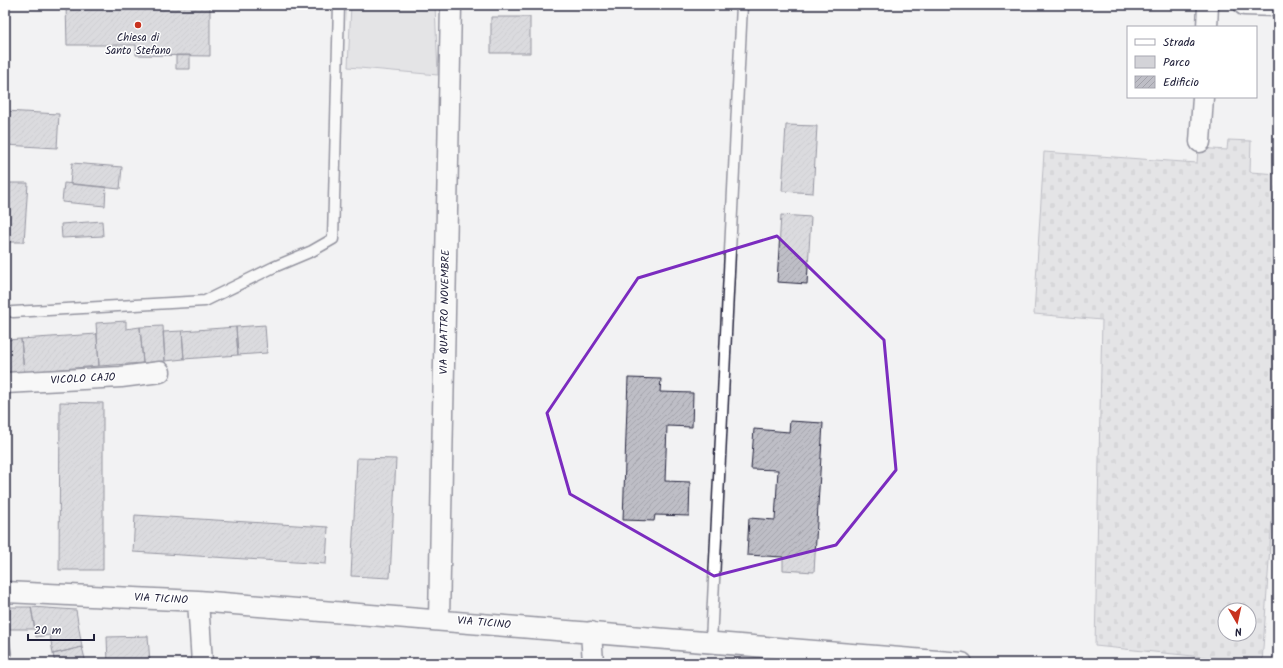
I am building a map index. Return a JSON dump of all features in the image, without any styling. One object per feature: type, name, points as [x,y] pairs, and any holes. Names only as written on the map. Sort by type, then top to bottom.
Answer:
[{"type":"street","name":"VIA QUATTRO NOVEMBRE","points":[[439,620],[451,5]]},
{"type":"street","points":[[1207,26],[1208,5]]},
{"type":"street","points":[[1244,5],[1278,6]]},
{"type":"street","points":[[1200,142],[1203,98]]},
{"type":"street","name":"VICOLO CAJO","points":[[5,383],[121,377],[160,372]]},
{"type":"street","name":"VIA TICINO","points":[[5,592],[198,601],[711,642],[821,657],[962,663]]},
{"type":"street","points":[[198,601],[202,663]]},
{"type":"street","points":[[591,632],[593,663]]},
{"type":"lane","points":[[13,312],[205,301],[274,267],[312,251],[333,239],[340,5]]},
{"type":"lane","points":[[711,642],[712,596],[742,5]]},
{"type":"highlighted area","points":[[777,236],[884,340],[896,470],[836,545],[714,576],[570,494],[547,413],[638,278]]},
{"type":"green space","points":[[351,5],[435,5],[438,75],[348,67]]},
{"type":"green space","points":[[1228,140],[1251,141],[1250,172],[1278,174],[1278,430],[1262,663],[1095,646],[1102,320],[1034,314],[1044,152],[1197,163],[1198,148],[1227,150]]},
{"type":"building","name":"Chiesa di Santo Stefano","points":[[66,5],[210,5],[210,56],[136,55],[136,45],[67,45]]},
{"type":"building","points":[[491,17],[530,17],[530,53],[491,53]]},
{"type":"building","points":[[176,55],[190,55],[190,69],[176,69]]},
{"type":"building","points":[[5,111],[59,114],[57,148],[5,145]]},
{"type":"building","points":[[786,125],[817,126],[813,193],[782,191]]},
{"type":"building","points":[[72,163],[122,167],[120,189],[70,184]]},
{"type":"building","points":[[5,183],[28,183],[24,242],[5,242]]},
{"type":"building","points":[[64,183],[106,187],[105,206],[62,202]]},
{"type":"building","points":[[781,215],[811,217],[807,284],[777,282]]},
{"type":"building","points":[[102,221],[103,236],[62,238],[61,224]]},
{"type":"building","points":[[126,321],[126,329],[140,327],[143,363],[99,366],[96,323]]},
{"type":"building","points":[[265,325],[267,353],[238,355],[236,327]]},
{"type":"building","points":[[163,326],[165,361],[143,363],[140,327]]},
{"type":"building","points":[[236,327],[238,355],[184,359],[182,331]]},
{"type":"building","points":[[182,331],[184,359],[165,361],[163,332]]},
{"type":"building","points":[[97,334],[99,366],[24,372],[21,339]]},
{"type":"building","points":[[21,339],[24,372],[5,373],[5,340]]},
{"type":"building","points":[[628,378],[661,379],[660,392],[693,393],[692,427],[667,426],[665,481],[690,482],[689,516],[655,515],[654,521],[623,520]]},
{"type":"building","points":[[60,402],[103,403],[103,570],[59,570]]},
{"type":"building","points":[[790,421],[823,423],[814,572],[783,570],[783,557],[747,555],[749,518],[775,520],[778,470],[751,469],[754,429],[789,432]]},
{"type":"building","points":[[357,458],[396,459],[390,578],[351,576]]},
{"type":"building","points":[[135,515],[328,527],[326,564],[133,552]]},
{"type":"building","points":[[5,607],[31,607],[35,629],[8,629],[9,637],[5,637]]},
{"type":"building","points":[[31,607],[76,610],[82,647],[53,654],[50,635],[36,637]]},
{"type":"building","points":[[148,636],[150,663],[108,663],[107,637]]},
{"type":"building","points":[[5,637],[9,637],[12,656],[5,656]]},
{"type":"building","points":[[82,647],[86,663],[55,663],[53,654]]},
{"type":"place","name":"Chiesa di Santo Stefano","points":[[138,25]]}]
